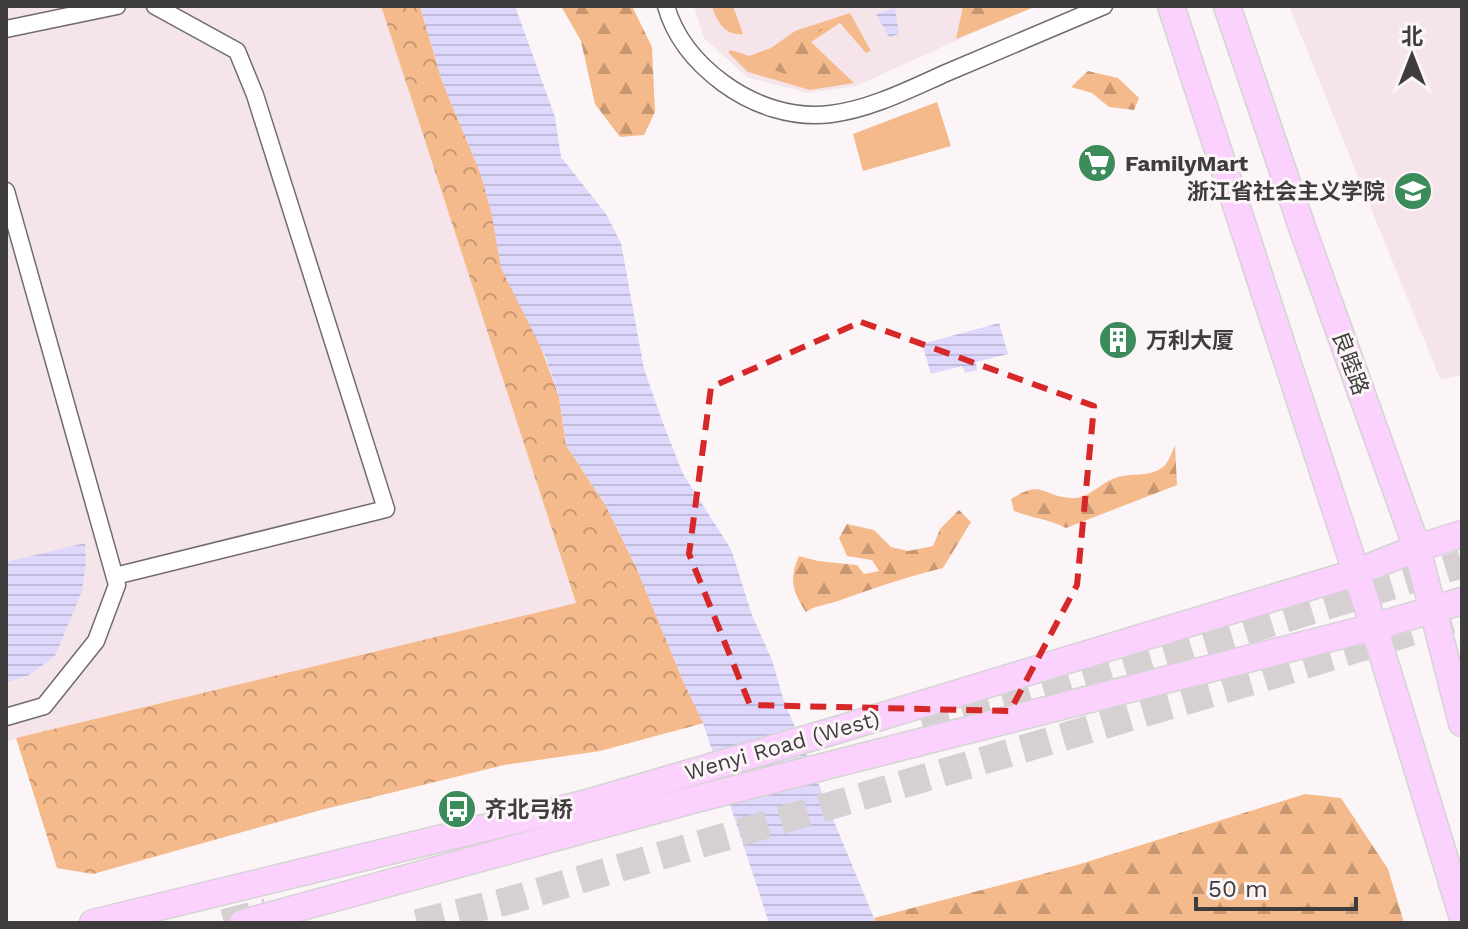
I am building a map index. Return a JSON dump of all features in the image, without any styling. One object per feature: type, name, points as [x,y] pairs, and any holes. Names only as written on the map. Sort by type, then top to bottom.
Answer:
[{"type":"main road","points":[[1171,6],[1374,627],[1462,915]]},
{"type":"main road","name":"良睦路","points":[[1227,6],[1417,548],[1462,723]]},
{"type":"main road","name":"Wenyi Road (West)","points":[[93,923],[587,803],[1355,573],[1462,534]]},
{"type":"main road","name":"Wenyi Road (West)","points":[[243,923],[696,799],[1374,627],[1462,601]]},
{"type":"street","points":[[6,29],[117,6]]},
{"type":"street","points":[[115,576],[386,509],[255,95],[237,51],[155,6]]},
{"type":"street","points":[[666,6],[672,27],[704,69],[745,99],[783,112],[829,115],[864,107],[913,88],[1104,6]]},
{"type":"street","points":[[6,191],[117,585],[96,641],[44,706],[6,717]]},
{"type":"highlighted area","points":[[861,322],[1094,406],[1077,585],[1010,711],[750,705],[689,554],[711,387]]},
{"type":"shaded area","points":[[6,6],[381,6],[576,603],[6,741]]},
{"type":"shaded area","points":[[420,6],[515,6],[555,117],[561,157],[606,214],[621,243],[644,369],[683,474],[731,549],[783,698],[876,923],[769,923],[703,723],[636,567],[606,506],[566,445],[559,397],[545,356],[501,268],[491,211],[480,172],[442,81]]},
{"type":"shaded area","points":[[694,6],[1033,6],[856,86],[808,93],[748,78],[704,38]]},
{"type":"shaded area","name":"浙江省社会主义学院","points":[[1289,6],[1462,6],[1462,375],[1440,379]]},
{"type":"shaded area","points":[[895,8],[899,34],[889,37],[876,14]]},
{"type":"shaded area","points":[[999,323],[1008,354],[976,362],[977,370],[965,373],[962,366],[931,374],[922,344]]},
{"type":"shaded area","points":[[85,543],[82,591],[55,656],[29,675],[6,683],[6,562]]},
{"type":"green space","points":[[381,6],[420,6],[442,81],[480,172],[491,211],[559,397],[566,445],[606,506],[704,723],[600,751],[504,765],[321,810],[93,874],[57,868],[16,738],[576,603]]},
{"type":"green space","points":[[561,6],[632,6],[652,47],[655,112],[644,135],[620,137],[595,104],[581,41]]},
{"type":"green space","points":[[712,6],[733,6],[743,34],[731,33],[723,27]]},
{"type":"green space","points":[[963,6],[1037,6],[956,39]]},
{"type":"green space","points":[[969,6],[1021,6],[978,23],[969,22]]},
{"type":"green space","points":[[850,13],[871,51],[866,53],[840,23],[811,42],[854,83],[810,90],[748,72],[728,52],[731,50],[749,56],[771,48],[795,31]]},
{"type":"green space","points":[[823,29],[807,42],[833,69],[836,80],[814,83],[751,63],[752,58],[777,52],[807,30]]},
{"type":"green space","points":[[1088,71],[1118,78],[1139,98],[1134,110],[1109,107],[1092,93],[1071,87]]},
{"type":"green space","points":[[937,102],[951,146],[863,171],[853,134]]},
{"type":"green space","points":[[1175,445],[1177,485],[1066,528],[1014,511],[1011,499],[1030,490],[1076,498],[1115,478],[1158,470],[1167,462]]},
{"type":"green space","points":[[959,510],[971,522],[943,568],[806,612],[794,585],[799,556],[857,565],[864,574],[879,571],[872,560],[847,556],[839,538],[847,524],[874,530],[891,547],[908,551],[933,546],[940,529]]},
{"type":"green space","points":[[1305,794],[1341,798],[1388,869],[1404,923],[876,923],[874,918],[1077,865]]},
{"type":"tunnel","points":[[924,730],[1462,564]]},
{"type":"tunnel","points":[[417,923],[511,900],[1263,678],[1462,616]]},
{"type":"tunnel","points":[[224,923],[267,912]]},
{"type":"place","name":"FamilyMart","points":[[1097,163]]},
{"type":"place","name":"浙江省社会主义学院","points":[[1413,191]]},
{"type":"place","name":"万利大厦","points":[[1118,340]]},
{"type":"place","name":"齐北弓桥","points":[[457,809]]}]
